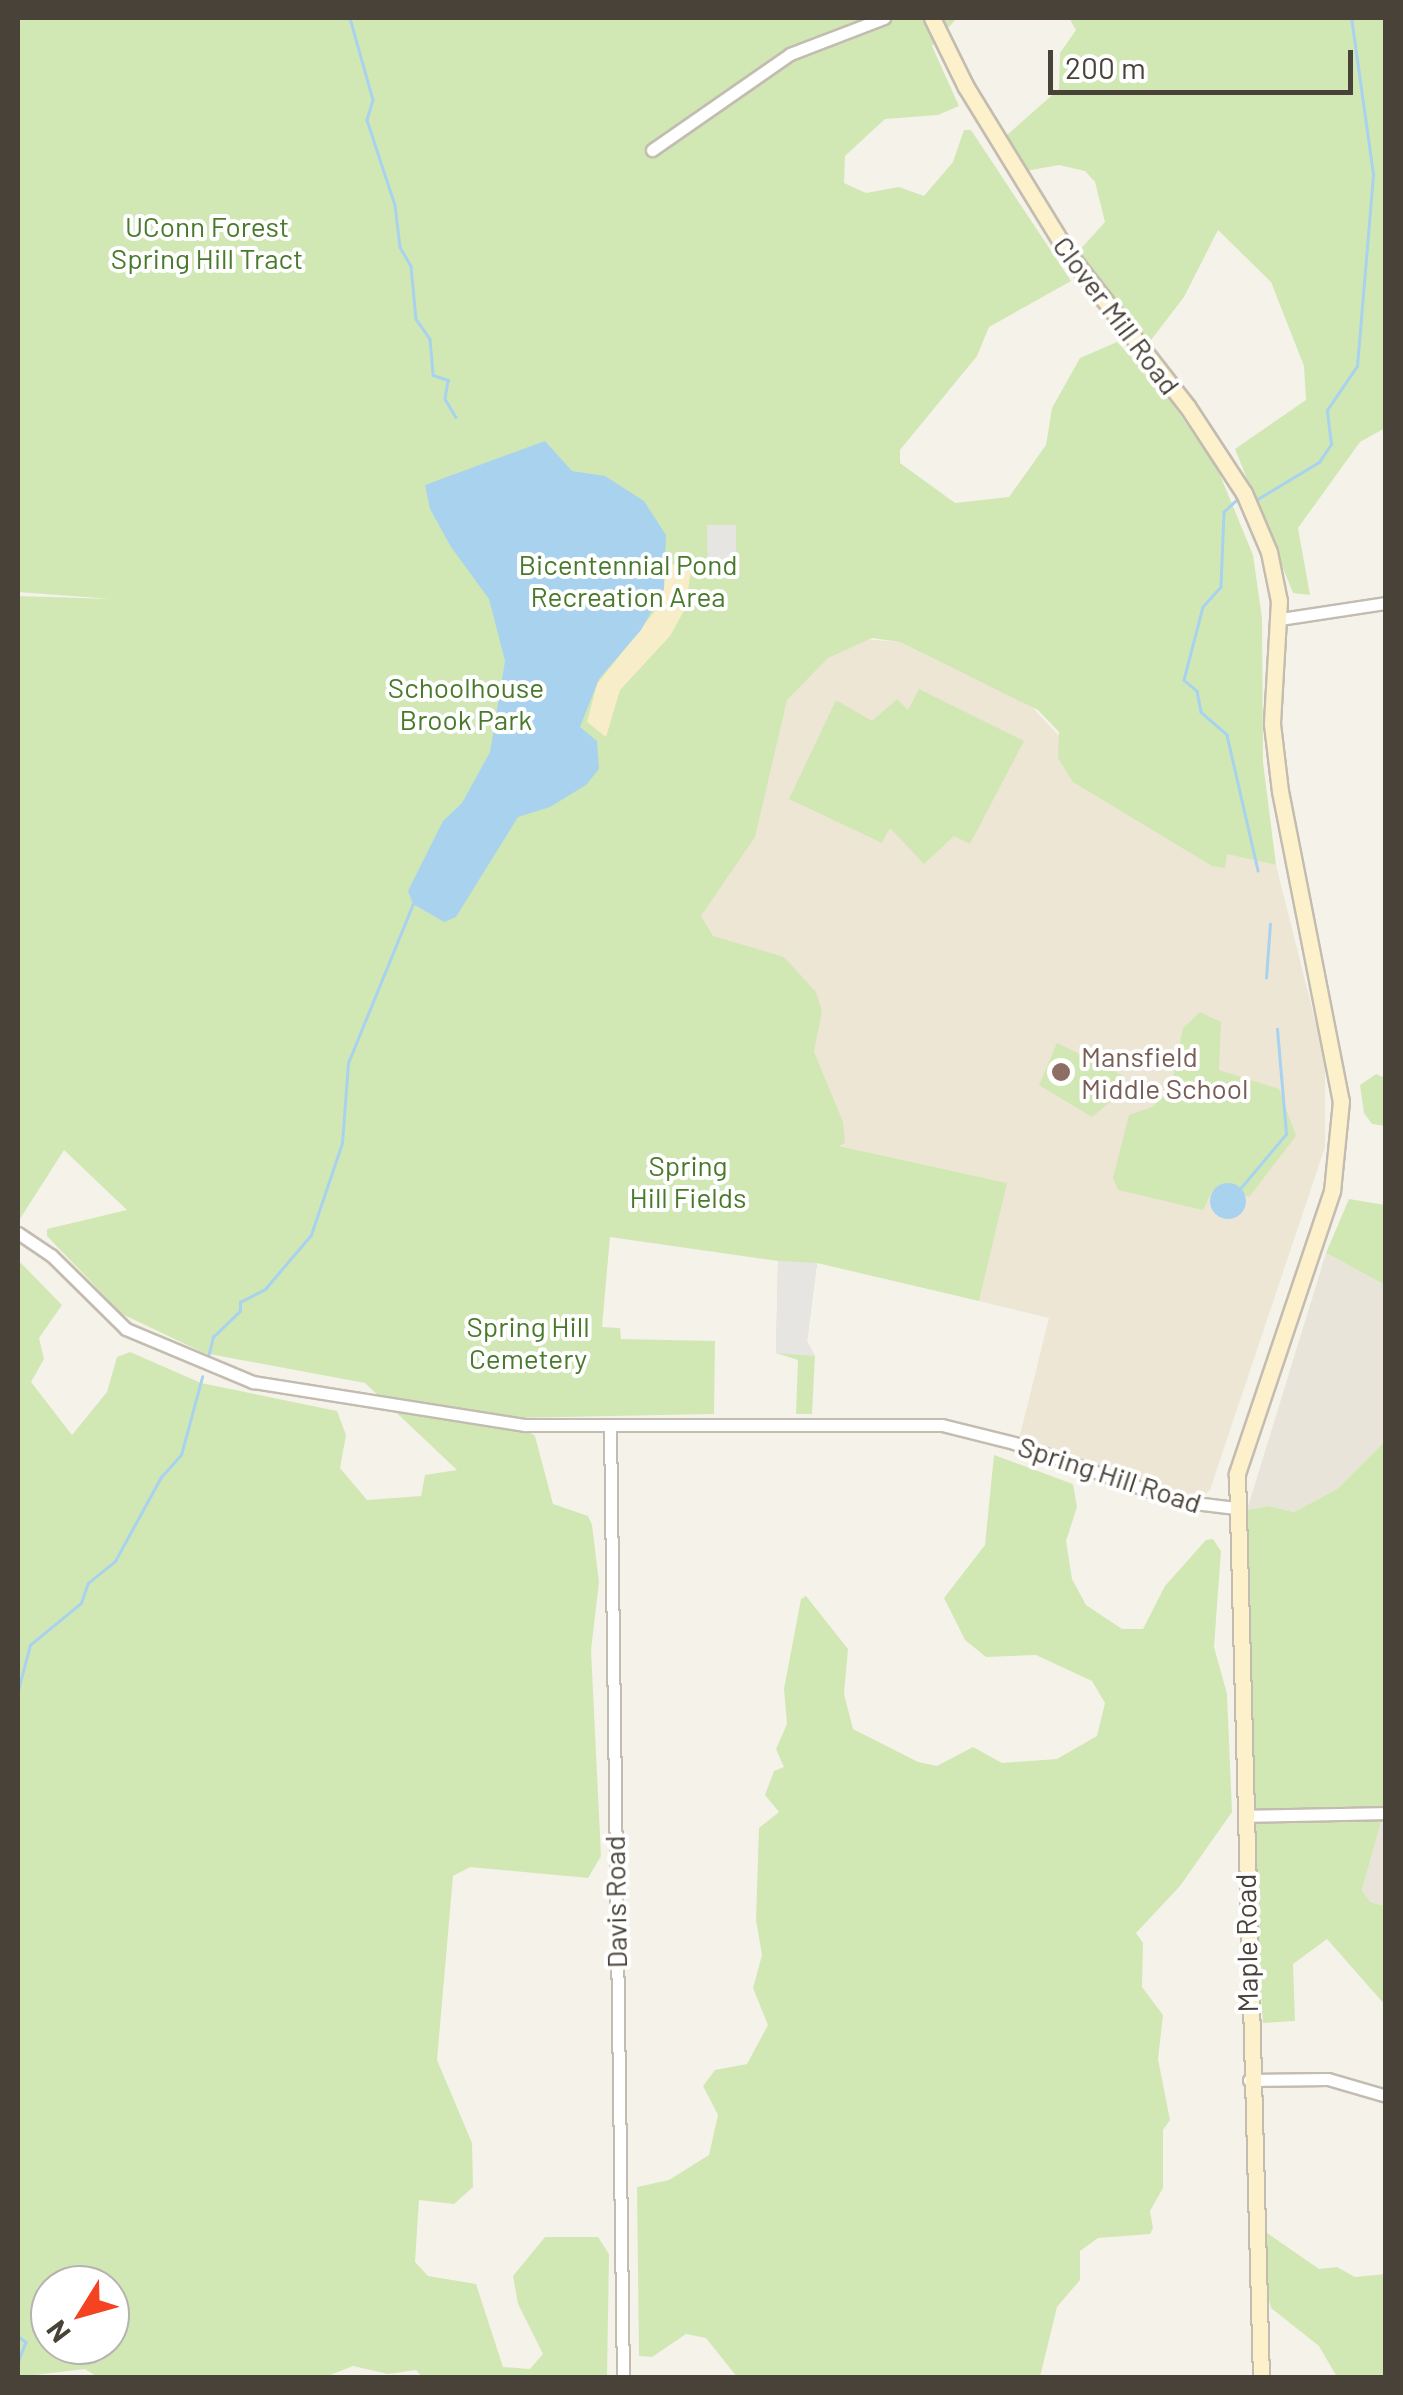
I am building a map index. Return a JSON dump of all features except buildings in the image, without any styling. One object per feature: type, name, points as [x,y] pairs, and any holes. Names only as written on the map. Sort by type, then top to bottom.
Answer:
[{"type":"street","points":[[652,150],[790,54],[884,18]]},
{"type":"street","name":"Clover Mill Road","points":[[932,18],[966,87],[1067,252],[1187,406],[1244,492],[1269,552],[1280,619]]},
{"type":"street","points":[[1280,619],[1386,602]]},
{"type":"street","name":"Spring Hill Road","points":[[18,1233],[51,1255],[126,1329],[253,1382],[525,1425],[942,1425],[1014,1443],[1178,1501],[1236,1508],[1237,1474],[1332,1191],[1341,1140],[1338,1056],[1280,792],[1272,724],[1280,619]]},
{"type":"street","name":"Davis Road","points":[[610,1426],[624,2378]]},
{"type":"street","name":"Maple Road","points":[[1236,1508],[1249,2080],[1261,2378]]},
{"type":"street","points":[[1244,1816],[1386,1814]]},
{"type":"street","points":[[1249,2080],[1328,2079],[1386,2096]]},
{"type":"shaded area","points":[[707,525],[736,525],[736,573],[708,573]]},
{"type":"shaded area","name":"Mansfield Middle School","points":[[863,639],[900,642],[1031,706],[1062,739],[1226,853],[1276,865],[1325,1060],[1325,1147],[1210,1490],[1198,1499],[1019,1439],[1049,1318],[979,1301],[1006,1183],[795,1136],[697,947],[700,917],[787,700],[825,656]]},
{"type":"shaded area","points":[[1326,1253],[1385,1285],[1385,1441],[1337,1489],[1294,1512],[1269,1506],[1247,1510]]},
{"type":"shaded area","points":[[778,1261],[817,1263],[807,1341],[815,1356],[776,1353]]},
{"type":"shaded area","points":[[1385,1808],[1385,1906],[1370,1902],[1362,1890]]},
{"type":"green space","points":[[18,18],[957,18],[932,46],[959,106],[938,115],[885,119],[845,156],[844,183],[866,193],[899,187],[924,196],[953,162],[964,130],[971,130],[1071,281],[989,327],[977,356],[900,450],[900,463],[955,503],[1009,497],[1046,445],[1052,408],[1080,358],[1117,342],[1164,391],[1218,470],[1253,555],[1262,618],[1263,762],[1276,865],[1227,854],[1225,868],[1212,866],[1073,782],[1058,758],[1059,732],[1038,710],[900,642],[872,638],[828,658],[787,700],[755,837],[701,916],[713,936],[784,957],[816,992],[822,1011],[814,1052],[843,1122],[845,1143],[839,1146],[1007,1183],[979,1301],[817,1263],[807,1341],[815,1356],[812,1414],[796,1414],[798,1360],[776,1353],[778,1261],[610,1237],[602,1327],[620,1328],[621,1339],[715,1341],[714,1414],[511,1418],[535,1436],[553,1504],[588,1516],[592,1525],[599,1582],[591,1650],[601,1856],[588,1878],[470,1867],[453,1876],[437,2060],[472,2143],[473,2187],[454,2204],[419,2200],[415,2262],[428,2276],[476,2284],[503,2367],[530,2369],[543,2354],[518,2304],[513,2276],[545,2237],[598,2237],[609,2254],[607,2377],[423,2378],[416,2370],[388,2374],[353,2366],[323,2378],[99,2378],[85,2369],[18,2377],[18,1260],[62,1305],[39,1338],[44,1359],[31,1382],[72,1435],[107,1392],[117,1357],[130,1352],[201,1383],[337,1411],[346,1435],[340,1468],[367,1500],[421,1496],[425,1475],[457,1470],[365,1383],[204,1353],[122,1314],[47,1236],[47,1229],[127,1210],[64,1150],[18,1222],[18,596],[112,599],[18,592]]},
{"type":"green space","points":[[1069,18],[1385,18],[1385,428],[1360,442],[1298,528],[1310,595],[1293,593],[1235,449],[1306,400],[1304,366],[1271,282],[1218,230],[1184,297],[1148,344],[1077,253],[1105,222],[1095,182],[1085,171],[1059,165],[1026,171],[1007,142],[1007,135],[1059,89],[1060,53],[1076,30]]},
{"type":"green space","points":[[919,689],[1024,741],[970,844],[954,836],[924,864],[890,828],[882,843],[789,799],[836,700],[872,721],[897,699],[908,710]]},
{"type":"green space","points":[[1200,1012],[1221,1022],[1219,1070],[1279,1089],[1296,1136],[1249,1197],[1227,1184],[1212,1191],[1203,1210],[1118,1190],[1113,1178],[1129,1115],[1152,1107],[1171,1088],[1183,1028]]},
{"type":"green space","points":[[1057,1043],[1122,1075],[1111,1101],[1092,1117],[1039,1085]]},
{"type":"green space","points":[[1376,1074],[1385,1078],[1385,1126],[1372,1124],[1364,1113],[1360,1085]]},
{"type":"green space","points":[[1349,1199],[1385,1205],[1385,1285],[1326,1253]]},
{"type":"green space","points":[[1385,1441],[1385,1808],[1362,1890],[1370,1902],[1385,1906],[1385,2005],[1327,1939],[1293,1964],[1295,2021],[1263,2023],[1249,1817],[1247,1510],[1269,1506],[1294,1512],[1337,1489]]},
{"type":"green space","points":[[994,1455],[1073,1484],[1077,1507],[1066,1541],[1072,1579],[1086,1605],[1122,1629],[1143,1629],[1165,1586],[1206,1540],[1213,1539],[1221,1551],[1214,1647],[1227,1694],[1232,1812],[1180,1886],[1136,1933],[1143,1943],[1142,1987],[1163,2015],[1158,2059],[1170,2120],[1163,2130],[1163,2188],[1150,2211],[1153,2228],[1150,2234],[1098,2238],[1080,2251],[1080,2280],[1057,2307],[1040,2377],[737,2377],[706,2338],[686,2334],[652,2357],[639,2356],[637,2187],[669,2180],[709,2155],[718,2115],[703,2086],[715,2070],[747,2064],[768,2025],[753,1988],[762,1955],[756,1920],[759,1828],[779,1812],[765,1795],[774,1771],[784,1767],[776,1749],[787,1724],[784,1689],[801,1599],[806,1596],[848,1649],[844,1694],[853,1729],[918,1762],[937,1766],[973,1747],[1002,1763],[1057,1759],[1097,1736],[1105,1703],[1092,1681],[1036,1655],[986,1657],[965,1640],[944,1598],[985,1545]]},
{"type":"green space","points":[[1267,2233],[1319,2269],[1337,2267],[1355,2277],[1385,2274],[1385,2377],[1337,2377],[1319,2346],[1271,2308],[1262,2271]]},
{"type":"sand","points":[[667,550],[671,564],[691,569],[686,607],[670,636],[620,690],[606,737],[587,722],[597,684],[659,606]]},
{"type":"water","points":[[545,441],[572,471],[605,476],[644,501],[666,535],[664,589],[641,630],[599,679],[580,727],[597,741],[599,769],[586,785],[550,807],[518,817],[456,917],[444,922],[413,904],[408,891],[443,821],[462,803],[490,752],[505,661],[489,599],[451,547],[430,509],[425,485]]},
{"type":"water","points":[[1228,1183],[1241,1188],[1246,1201],[1241,1214],[1228,1219],[1215,1214],[1210,1201],[1215,1188]]},
{"type":"waterway","points":[[350,18],[373,100],[367,120],[395,205],[400,247],[411,266],[416,319],[430,339],[433,375],[448,380],[445,399],[456,417]]},
{"type":"waterway","points":[[1256,500],[1319,462],[1331,444],[1327,410],[1357,366],[1373,174],[1351,18]]},
{"type":"waterway","points":[[1238,499],[1224,512],[1221,587],[1203,607],[1184,680],[1197,691],[1201,712],[1227,735],[1258,870]]},
{"type":"waterway","points":[[208,1357],[213,1337],[240,1311],[240,1302],[265,1289],[311,1235],[342,1143],[348,1063],[413,904]]},
{"type":"waterway","points":[[1266,978],[1270,924]]},
{"type":"waterway","points":[[1239,1190],[1286,1134],[1277,1029]]},
{"type":"waterway","points":[[18,1690],[30,1645],[81,1603],[88,1583],[115,1561],[161,1477],[181,1455],[202,1377]]},
{"type":"waterway","points":[[18,2336],[26,2342],[18,2363]]},
{"type":"place","name":"Mansfield Middle School","points":[[1061,1072]]},
{"type":"park label","name":"UConn Forest Spring Hill Tract","points":[[207,242]]},
{"type":"park label","name":"Bicentennial Pond Recreation Area","points":[[628,580]]},
{"type":"park label","name":"Schoolhouse Brook Park","points":[[466,703]]},
{"type":"park label","name":"Spring Hill Fields","points":[[688,1181]]},
{"type":"park label","name":"Spring Hill Cemetery","points":[[528,1342]]}]
